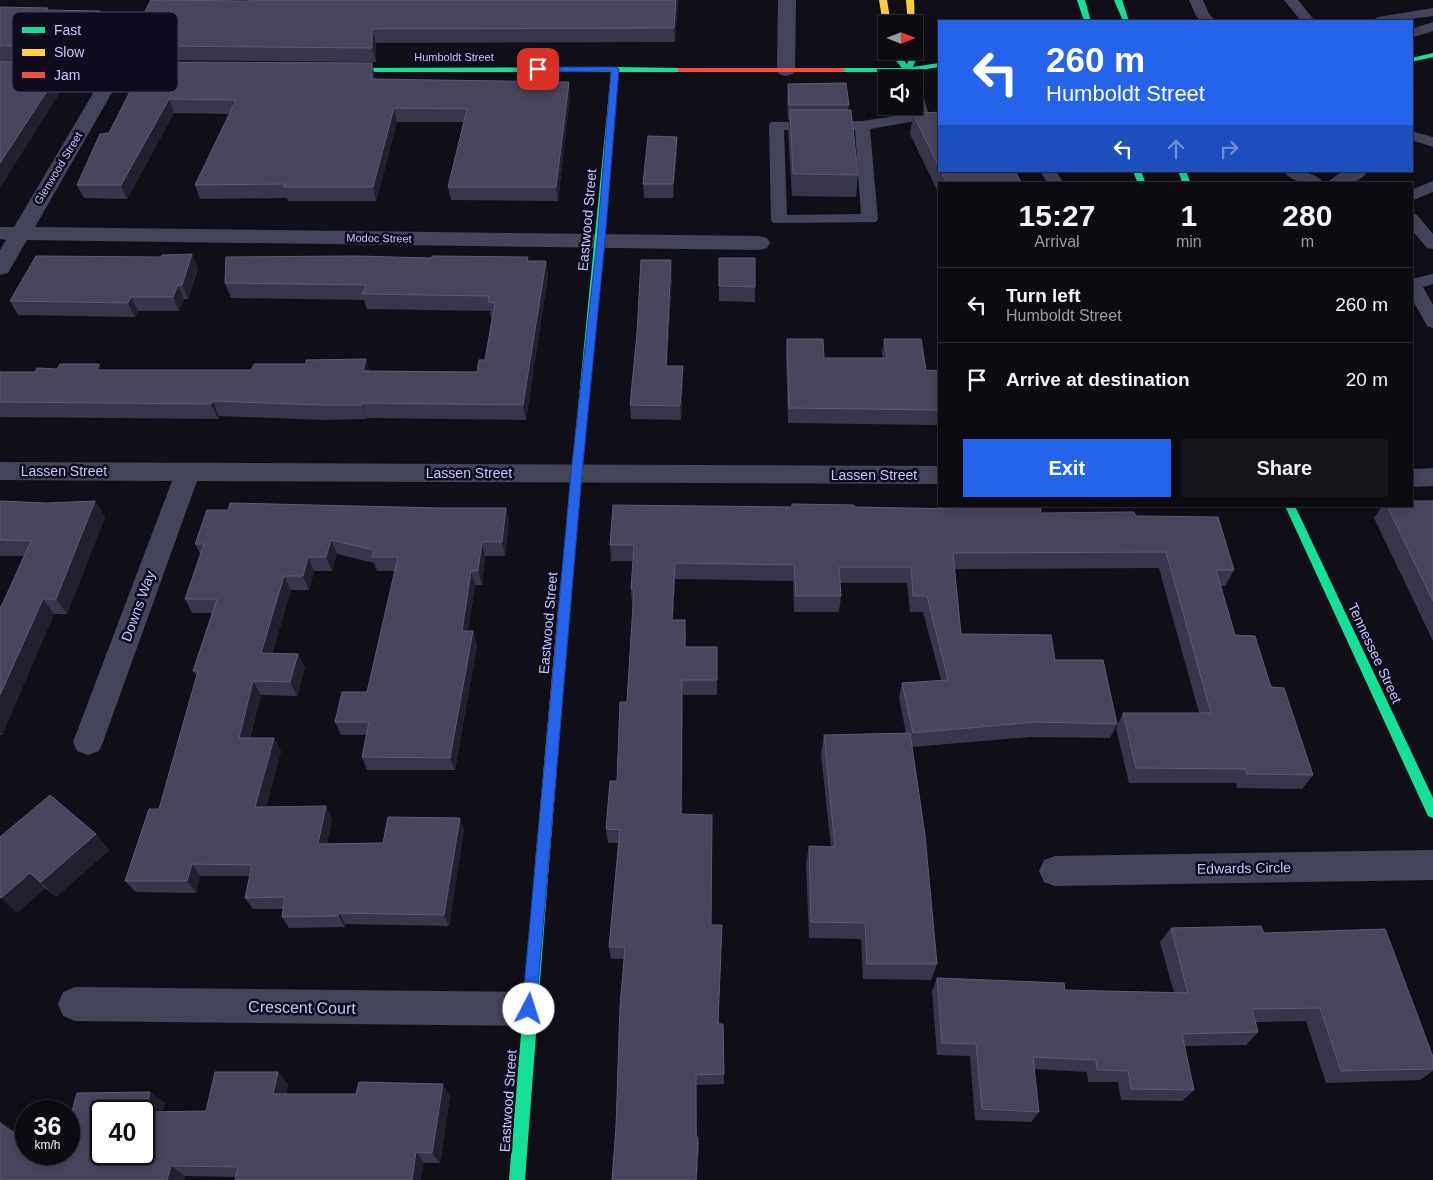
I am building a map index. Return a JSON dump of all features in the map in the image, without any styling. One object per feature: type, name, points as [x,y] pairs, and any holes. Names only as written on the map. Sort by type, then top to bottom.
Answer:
[{"type":"main road","points":[[883,0],[886,15]]},
{"type":"main road","points":[[910,0],[911,15]]},
{"type":"main road","points":[[1081,0],[1088,20]]},
{"type":"main road","points":[[1118,0],[1126,20]]},
{"type":"main road","points":[[1413,60],[1433,55]]},
{"type":"main road","name":"Humboldt Street","points":[[923,70],[938,66]]},
{"type":"main road","points":[[178,69],[196,69]]},
{"type":"main road","name":"Humboldt Street","points":[[324,70],[615,69],[786,70],[878,73]]},
{"type":"main road","name":"Eastwood Street","points":[[517,1180],[529,1009],[576,473],[601,241],[615,69]]},
{"type":"main road","name":"Humboldt Street","points":[[923,75],[938,76]]},
{"type":"main road","name":"Tennessee Street","points":[[1290,507],[1433,812]]},
{"type":"street","points":[[786,70],[787,0]]},
{"type":"street","name":"Glenwood Street","points":[[0,268],[10,233],[101,92]]},
{"type":"street","points":[[1340,182],[1356,172]]},
{"type":"street","name":"Modoc Street","points":[[10,233],[759,243]]},
{"type":"street","name":"Lassen Street","points":[[0,471],[938,475]]},
{"type":"street","name":"Downs Way","points":[[88,742],[188,471]]},
{"type":"street","points":[[1413,478],[1433,477]]},
{"type":"street","name":"Edwards Circle","points":[[1055,871],[1433,865]]},
{"type":"street","name":"Crescent Court","points":[[75,1004],[529,1009]]},
{"type":"lane","points":[[1196,0],[1203,16],[1208,20]]},
{"type":"lane","points":[[1291,0],[1307,20]]},
{"type":"lane","points":[[1383,20],[1433,12]]},
{"type":"lane","points":[[1413,33],[1433,26]]},
{"type":"lane","points":[[862,126],[870,219],[779,220],[776,125],[862,126],[922,116],[938,116]]},
{"type":"lane","points":[[1413,136],[1433,142]]},
{"type":"lane","points":[[1293,172],[1314,182]]},
{"type":"lane","points":[[1413,195],[1433,186]]},
{"type":"lane","points":[[1413,220],[1433,244]]},
{"type":"lane","points":[[1433,279],[1413,284],[1433,322]]},
{"type":"building","points":[[151,0],[676,0],[674,28],[372,29],[372,48],[178,46],[178,12],[145,12]]},
{"type":"building","points":[[0,7],[100,11],[12,12],[12,46],[0,46]]},
{"type":"building","points":[[0,61],[12,61],[12,92],[46,92],[0,163]]},
{"type":"building","points":[[178,62],[372,63],[372,79],[569,82],[556,187],[448,187],[467,109],[394,108],[373,187],[284,187],[285,184],[195,185],[236,100],[169,99],[121,185],[77,185],[100,134],[109,133],[130,92],[178,92]]},
{"type":"building","points":[[846,83],[849,105],[789,105],[788,84]]},
{"type":"building","points":[[790,110],[851,110],[858,175],[793,174]]},
{"type":"building","points":[[938,112],[938,165],[913,115]]},
{"type":"building","points":[[648,136],[677,137],[673,184],[643,184]]},
{"type":"building","points":[[941,172],[1016,172],[1021,182],[946,182]]},
{"type":"building","points":[[192,254],[182,285],[178,285],[173,297],[131,297],[128,303],[10,301],[36,256],[161,257],[162,255]]},
{"type":"building","points":[[356,256],[432,258],[432,256],[528,257],[527,261],[546,261],[523,405],[362,403],[362,405],[320,405],[213,401],[211,404],[0,402],[0,372],[35,372],[37,368],[57,369],[60,364],[99,364],[97,370],[251,370],[254,364],[306,364],[306,360],[366,359],[363,371],[477,372],[479,360],[485,360],[495,303],[488,302],[489,296],[362,294],[366,285],[225,283],[226,257]]},
{"type":"building","points":[[719,258],[755,258],[755,287],[719,286]]},
{"type":"building","points":[[641,260],[671,260],[666,366],[683,366],[680,406],[630,405],[637,333]]},
{"type":"building","points":[[787,339],[823,339],[824,358],[887,358],[884,339],[921,339],[926,370],[938,371],[938,410],[789,408]]},
{"type":"building","points":[[0,501],[47,503],[95,501],[56,599],[43,599],[0,695],[0,607],[31,541],[0,540]]},
{"type":"building","points":[[1413,501],[1433,501],[1433,601],[1387,507],[1413,507]]},
{"type":"building","points":[[230,503],[506,508],[502,542],[482,542],[478,571],[471,571],[462,631],[473,631],[450,758],[362,757],[369,722],[335,722],[342,692],[367,692],[398,557],[372,557],[374,550],[331,540],[326,557],[308,557],[303,576],[284,576],[261,653],[298,654],[290,682],[253,681],[239,738],[274,738],[255,807],[326,806],[318,844],[383,843],[388,817],[460,818],[444,915],[339,913],[338,916],[282,917],[285,897],[245,898],[252,865],[192,864],[187,881],[125,881],[149,809],[159,809],[198,671],[193,671],[217,599],[185,599],[204,544],[195,544],[207,510],[228,510]]},
{"type":"building","points":[[792,504],[960,509],[960,507],[1040,507],[1041,513],[1134,512],[1136,516],[1218,517],[1234,570],[1216,570],[1235,635],[1255,636],[1271,687],[1284,688],[1313,775],[1247,774],[1245,769],[1136,768],[1123,713],[1211,713],[1166,552],[953,553],[961,634],[1051,635],[1055,660],[1103,660],[1117,724],[1036,722],[913,733],[902,683],[948,680],[927,596],[913,596],[911,567],[839,567],[841,596],[796,596],[794,565],[675,563],[672,620],[685,620],[685,647],[717,647],[717,680],[682,680],[681,814],[712,815],[711,925],[722,925],[718,1024],[723,1024],[724,1074],[696,1075],[696,1137],[698,1137],[696,1180],[612,1180],[616,1127],[620,1006],[625,947],[609,947],[620,830],[606,829],[610,781],[617,781],[620,702],[627,702],[634,589],[631,589],[634,545],[610,545],[613,505],[792,507]]},
{"type":"building","points":[[910,733],[925,835],[937,964],[867,964],[865,923],[811,922],[809,846],[835,847],[824,735]]},
{"type":"building","points":[[50,795],[96,834],[41,882],[30,873],[1,898],[0,837]]},
{"type":"building","points":[[1261,926],[1264,933],[1385,929],[1433,1057],[1433,1069],[1341,1071],[1320,1008],[1252,1009],[1258,1032],[1182,1034],[1194,1090],[1131,1089],[1128,1071],[1097,1070],[1096,1060],[1033,1057],[1039,1112],[982,1109],[976,1044],[942,1043],[937,978],[1064,983],[1065,990],[1188,993],[1171,928]]},
{"type":"building","points":[[215,1072],[278,1072],[273,1094],[356,1094],[359,1082],[443,1084],[432,1153],[416,1152],[412,1180],[235,1180],[238,1167],[171,1166],[167,1180],[0,1180],[0,1123],[15,1134],[15,1165],[80,1165],[80,1100],[75,1100],[77,1093],[150,1092],[148,1100],[90,1100],[90,1165],[155,1165],[155,1112],[206,1111]]},
{"type":"traffic: fast","points":[[1081,0],[1088,20]]},
{"type":"traffic: fast","points":[[1118,0],[1126,20]]},
{"type":"traffic: fast","points":[[1413,60],[1433,55]]},
{"type":"traffic: fast","points":[[900,60],[908,70],[912,60]]},
{"type":"traffic: fast","points":[[842,70],[908,70],[938,65]]},
{"type":"traffic: fast","points":[[0,67],[12,67]]},
{"type":"traffic: fast","points":[[564,610],[615,69]]},
{"type":"traffic: fast","points":[[336,70],[681,70]]},
{"type":"traffic: fast","points":[[1137,172],[1141,182]]},
{"type":"traffic: fast","points":[[1182,172],[1186,182]]},
{"type":"traffic: fast","points":[[1290,507],[1433,812]]},
{"type":"traffic: fast","points":[[517,1180],[541,876]]},
{"type":"traffic: slow","points":[[883,0],[886,15]]},
{"type":"traffic: slow","points":[[910,0],[911,15]]},
{"type":"traffic: slow","points":[[541,876],[564,610]]},
{"type":"traffic: jam","points":[[681,70],[842,70]]},
{"type":"route","points":[[529,1009],[576,473],[601,241],[615,69],[538,69]]}]
